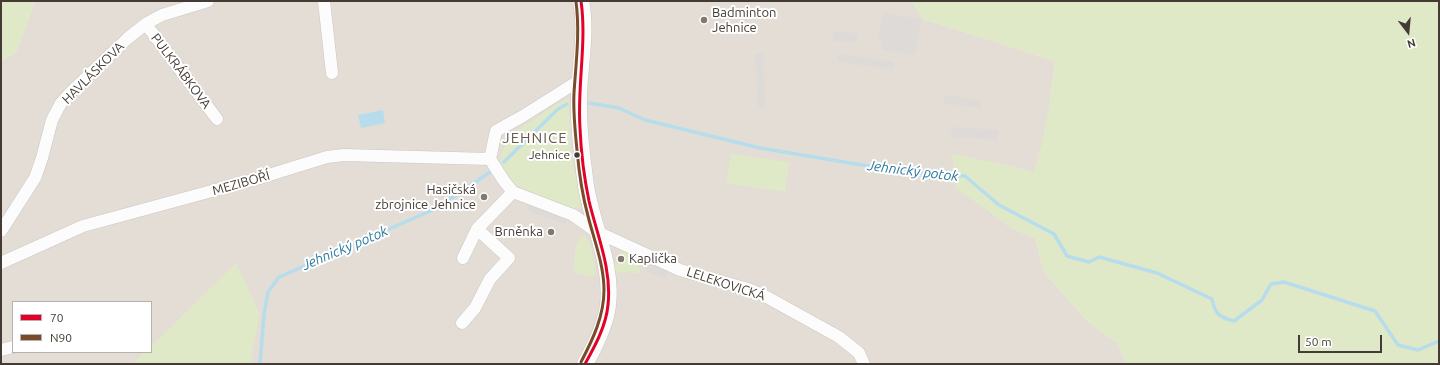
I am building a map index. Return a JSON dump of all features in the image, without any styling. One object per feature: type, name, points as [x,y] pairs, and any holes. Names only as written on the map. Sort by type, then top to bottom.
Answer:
[{"type":"street","name":"HAVLÁSKOVA","points":[[1,231],[35,178],[52,120],[61,103],[128,38],[147,23],[162,15],[208,1]]},
{"type":"street","points":[[324,1],[332,73]]},
{"type":"street","points":[[581,1],[584,17],[580,80],[580,128],[586,186],[607,276],[608,287],[608,306],[602,325],[585,364]]},
{"type":"street","name":"PULKRÁBKOVA","points":[[147,23],[148,27],[217,119]]},
{"type":"street","points":[[463,258],[477,229],[513,192],[490,159],[496,131],[580,80]]},
{"type":"street","name":"MEZIBOŘÍ","points":[[1,264],[83,226],[256,179],[327,157],[344,155],[490,159]]},
{"type":"street","name":"LELEKOVICKÁ","points":[[513,192],[573,215],[597,232],[680,270],[763,294],[839,337],[859,353],[864,364]]},
{"type":"street","points":[[462,323],[475,308],[490,279],[508,258],[477,229]]},
{"type":"street","points":[[1,350],[12,347]]},
{"type":"shaded area","points":[[35,1],[911,1],[923,19],[1055,61],[1042,146],[1034,173],[1012,166],[990,212],[1011,228],[1035,238],[1044,272],[1086,320],[1117,343],[1127,364],[1,364],[1,61],[16,53]]},
{"type":"shaded area","points":[[883,13],[921,19],[916,46],[878,40]]},
{"type":"shaded area","points":[[833,32],[857,33],[857,42],[833,41]]},
{"type":"shaded area","points":[[883,42],[917,47],[915,55],[882,50]]},
{"type":"shaded area","points":[[755,54],[763,54],[766,107],[758,107]]},
{"type":"shaded area","points":[[838,54],[894,62],[893,70],[837,61]]},
{"type":"shaded area","points":[[945,95],[982,101],[981,108],[943,103]]},
{"type":"shaded area","points":[[952,127],[998,130],[998,140],[951,137]]},
{"type":"shaded area","points":[[525,200],[565,216],[567,225],[529,211]]},
{"type":"shaded area","points":[[650,263],[668,271],[666,279],[646,271]]},
{"type":"green space","points":[[1,1],[35,1],[16,53],[1,61]]},
{"type":"green space","points":[[911,1],[1439,1],[1439,364],[1127,364],[1117,343],[1086,320],[1044,272],[1035,238],[1011,228],[956,189],[952,154],[1012,166],[1034,173],[1047,117],[1055,61],[923,19]]},
{"type":"green space","points":[[569,98],[570,145],[581,207],[573,210],[530,195],[513,182],[500,162],[502,152],[510,135],[557,104]]},
{"type":"green space","points":[[731,154],[789,162],[785,192],[726,183]]},
{"type":"green space","points":[[584,236],[591,247],[596,272],[592,277],[575,273],[574,269],[576,246],[580,238]]},
{"type":"green space","points":[[621,250],[638,259],[640,272],[616,272],[614,263],[624,263],[624,257],[621,256]]},
{"type":"green space","points":[[236,263],[260,314],[250,364],[132,364],[143,353],[152,353],[152,345]]},
{"type":"water","points":[[383,110],[385,123],[361,128],[358,115]]},
{"type":"waterway","name":"Jehnický potok","points":[[589,103],[619,108],[645,120],[760,148],[898,171],[965,176],[999,205],[1054,234],[1067,256],[1089,262],[1099,257],[1157,273],[1212,299],[1218,314],[1234,321],[1262,300],[1271,284],[1284,282],[1375,311],[1398,345],[1418,350],[1439,341]]},
{"type":"waterway","name":"Jehnický potok","points":[[504,162],[558,109],[567,104]]},
{"type":"waterway","name":"Jehnický potok","points":[[260,364],[264,314],[268,292],[279,277],[435,209],[489,173]]},
{"type":"transit line","name":"70","points":[[581,1],[583,17],[583,49],[579,112],[580,137],[589,201],[606,265],[609,292],[605,321],[585,364]]},
{"type":"transit line","name":"N90","points":[[576,2],[578,36],[574,114],[579,167],[582,192],[601,262],[604,281],[604,300],[600,318],[594,336],[581,362]]},
{"type":"place","name":"Badminton Jehnice","points":[[704,20]]},
{"type":"place","name":"Jehnice","points":[[577,155]]},
{"type":"place","name":"Hasičská zbrojnice Jehnice","points":[[484,197]]},
{"type":"place","name":"Brněnka","points":[[551,232]]},
{"type":"place","name":"Kaplička","points":[[621,259]]},
{"type":"district","name":"JEHNICE","points":[[535,138]]}]
